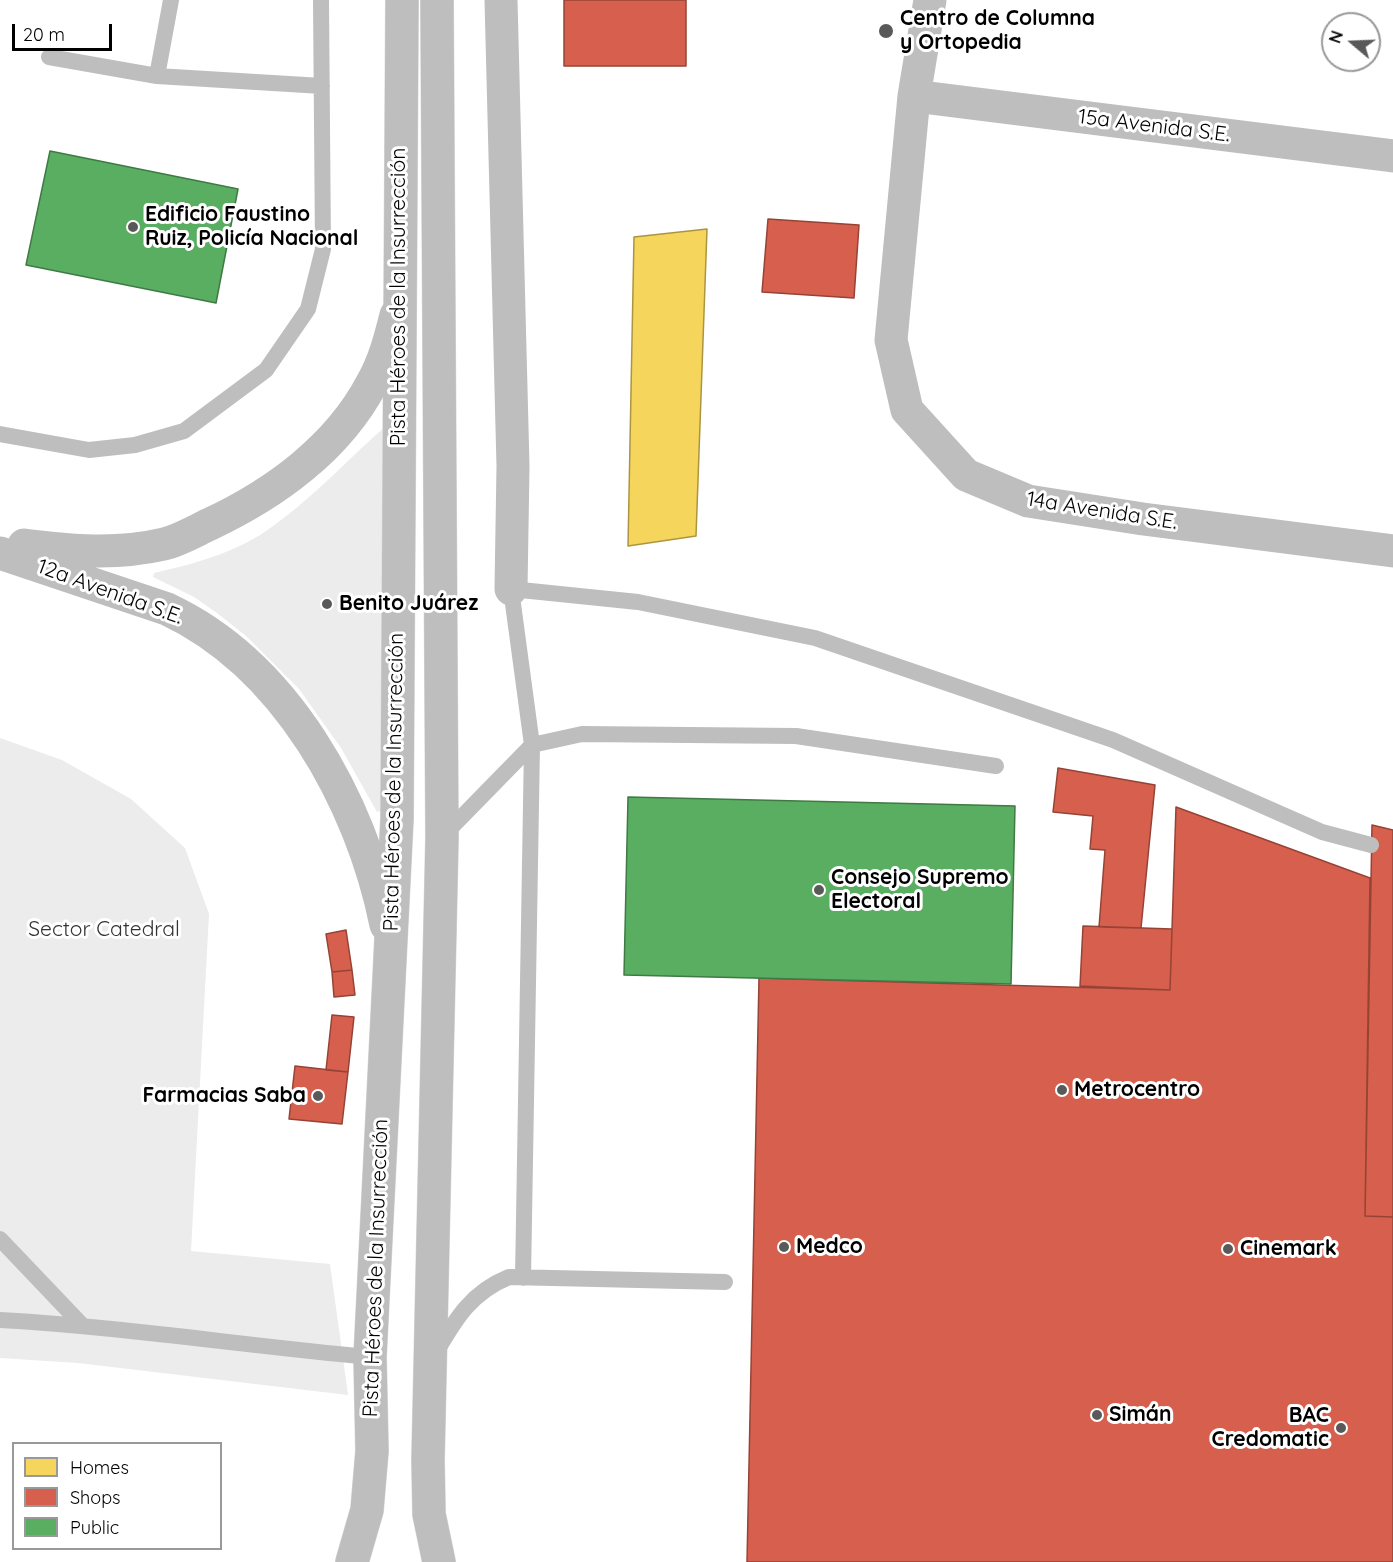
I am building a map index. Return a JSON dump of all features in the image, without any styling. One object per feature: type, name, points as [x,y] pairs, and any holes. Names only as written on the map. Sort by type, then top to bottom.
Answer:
[{"type":"main road","name":"Pista Héroes de la Insurrección","points":[[352,1562],[367,1510],[372,1451],[370,1356],[398,819],[402,0]]},
{"type":"main road","name":"Pista Héroes de la Insurrección","points":[[437,0],[442,838],[429,1366],[429,1514],[439,1562]]},
{"type":"main road","points":[[501,0],[513,466],[511,588]]},
{"type":"main road","name":"14a Avenida S.E.","points":[[930,0],[914,96],[891,340],[907,410],[966,475],[1028,501],[1143,519],[1393,551]]},
{"type":"main road","name":"15a Avenida S.E.","points":[[914,96],[1393,156]]},
{"type":"main road","name":"12a Avenida S.E.","points":[[0,543],[86,551],[140,548],[166,543],[247,507],[294,473],[325,445],[354,410],[372,384],[386,353],[399,304]]},
{"type":"main road","name":"12a Avenida S.E.","points":[[0,553],[167,609],[195,624],[239,656],[298,723],[337,787],[355,822],[378,884],[390,945]]},
{"type":"lane","points":[[157,76],[171,0]]},
{"type":"lane","points":[[0,434],[89,450],[135,445],[184,431],[266,370],[308,309],[323,249],[321,0]]},
{"type":"lane","points":[[49,57],[157,76],[322,86]]},
{"type":"lane","points":[[523,1278],[532,745],[511,588],[638,602],[815,638],[1113,740],[1322,832],[1371,845]]},
{"type":"lane","points":[[442,838],[532,745],[582,734],[796,736],[996,766]]},
{"type":"lane","points":[[0,1239],[81,1324]]},
{"type":"lane","points":[[429,1366],[454,1321],[488,1286],[509,1277],[725,1282]]},
{"type":"lane","points":[[0,1320],[81,1324],[314,1353],[370,1356]]},
{"type":"green space","points":[[387,425],[381,811],[377,812],[341,748],[299,689],[246,636],[217,613],[194,597],[153,577],[154,573],[226,552],[266,531],[313,494]]},
{"type":"green space","name":"Sector Catedral","points":[[0,738],[62,760],[131,799],[185,848],[209,914],[191,1251],[330,1264],[348,1395],[78,1363],[0,1358]]},
{"type":"building: Homes","points":[[707,229],[696,536],[628,546],[634,237]]},
{"type":"building: Shops","points":[[564,0],[686,0],[686,66],[564,66]]},
{"type":"building: Shops","points":[[768,219],[859,225],[854,298],[762,292]]},
{"type":"building: Shops","points":[[1058,768],[1155,785],[1141,928],[1099,927],[1105,850],[1090,849],[1093,816],[1053,812]]},
{"type":"building: Shops","name":"Metrocentro","points":[[1176,807],[1370,878],[1365,1216],[1393,1217],[1393,1562],[747,1562],[759,978],[1170,990]]},
{"type":"building: Shops","points":[[1372,825],[1393,830],[1393,1217],[1365,1216]]},
{"type":"building: Shops","points":[[1083,926],[1172,929],[1170,990],[1080,986]]},
{"type":"building: Shops","points":[[346,930],[352,970],[332,972],[326,934]]},
{"type":"building: Shops","points":[[352,970],[355,995],[334,997],[332,972]]},
{"type":"building: Shops","points":[[332,1015],[354,1017],[348,1072],[326,1070]]},
{"type":"building: Shops","name":"Farmacias Saba","points":[[295,1066],[348,1072],[342,1124],[289,1119]]},
{"type":"building: Public","name":"Edificio Faustino Ruiz, Policía Nacional","points":[[50,151],[238,189],[216,303],[26,265]]},
{"type":"building: Public","name":"Consejo Supremo Electoral","points":[[628,797],[1015,806],[1011,984],[624,975]]},
{"type":"place","name":"Centro de Columna y Ortopedia","points":[[886,31]]},
{"type":"place","name":"Edificio Faustino Ruiz, Policía Nacional","points":[[133,227]]},
{"type":"place","name":"Benito Juárez","points":[[327,604]]},
{"type":"place","name":"Consejo Supremo Electoral","points":[[819,890]]},
{"type":"place","name":"Metrocentro","points":[[1062,1090]]},
{"type":"place","name":"Farmacias Saba","points":[[318,1096]]},
{"type":"place","name":"Medco","points":[[784,1247]]},
{"type":"place","name":"Cinemark","points":[[1228,1249]]},
{"type":"place","name":"Simán","points":[[1097,1415]]},
{"type":"place","name":"BAC Credomatic","points":[[1341,1428]]}]
